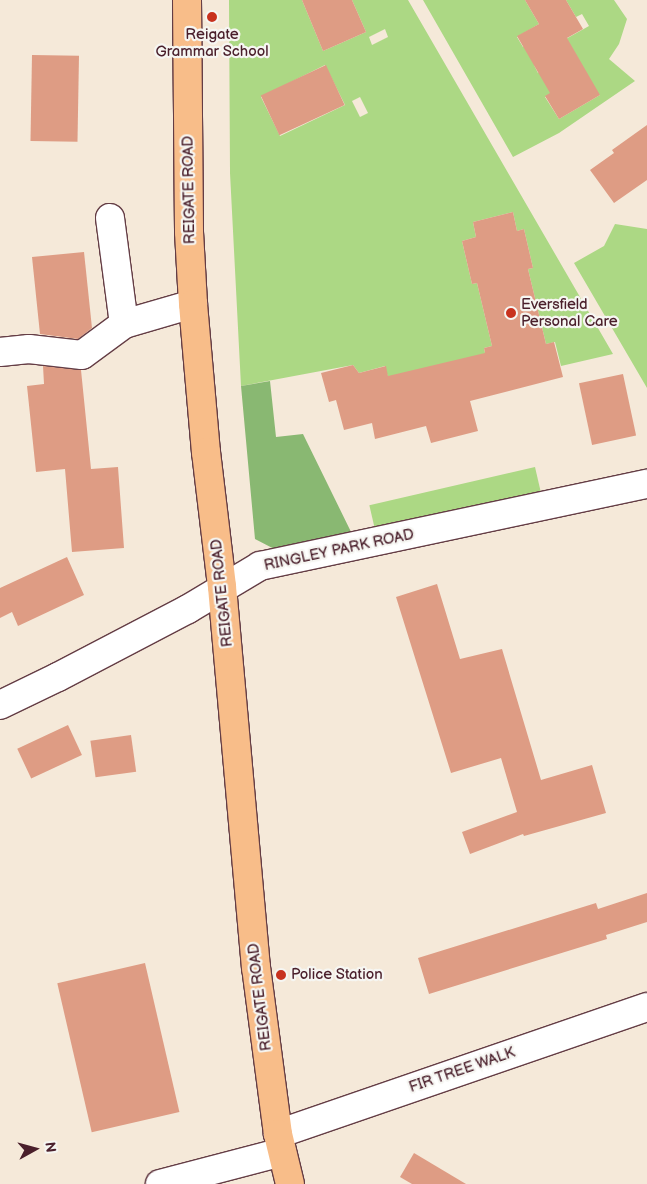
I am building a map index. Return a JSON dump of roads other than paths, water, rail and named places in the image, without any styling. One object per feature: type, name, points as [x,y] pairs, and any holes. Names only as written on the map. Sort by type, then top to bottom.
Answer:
[{"type":"main road","name":"REIGATE ROAD","points":[[187,0],[189,232],[193,304],[206,452],[222,587],[256,968],[280,1143],[290,1184]]},
{"type":"street","points":[[110,218],[124,324]]},
{"type":"street","points":[[0,352],[29,349],[82,354],[124,324],[193,304]]},
{"type":"street","name":"RINGLEY PARK ROAD","points":[[0,705],[188,609],[260,566],[647,484]]},
{"type":"street","name":"FIR TREE WALK","points":[[160,1184],[218,1177],[280,1143],[647,1007]]},
{"type":"place","name":"Reigate Grammar School","points":[[212,17]]},
{"type":"place","name":"Eversfield Personal Care","points":[[511,313]]},
{"type":"place","name":"Police Station","points":[[281,975]]}]
